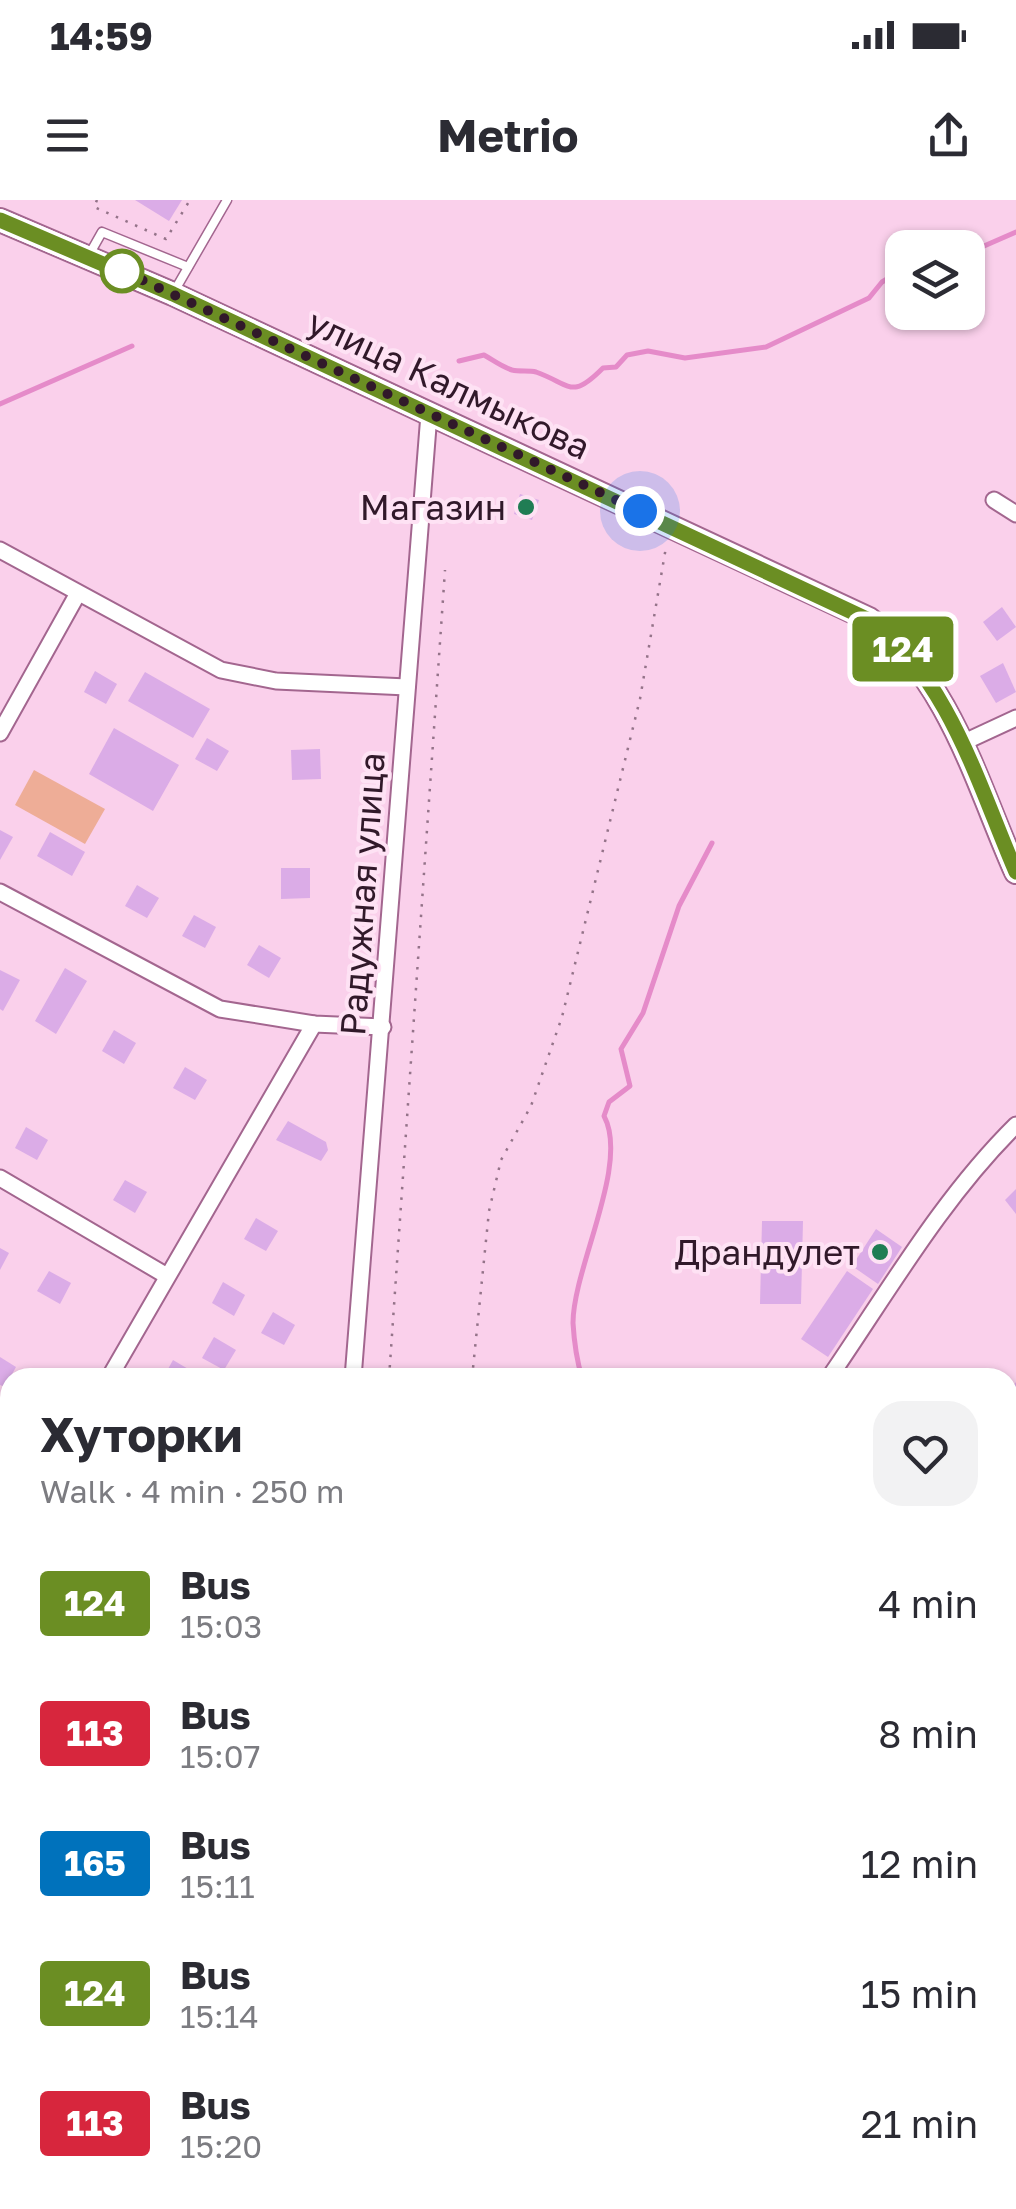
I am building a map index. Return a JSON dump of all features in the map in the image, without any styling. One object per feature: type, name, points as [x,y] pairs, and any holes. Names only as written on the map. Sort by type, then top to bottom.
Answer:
[{"type":"main road","name":"улица Калмыкова","points":[[0,220],[173,294],[812,591],[891,635],[933,690],[1016,872]]},
{"type":"street","name":"Радужная улица","points":[[353,1368],[384,1026],[430,414]]},
{"type":"street","points":[[994,500],[1016,514]]},
{"type":"street","points":[[0,550],[221,670],[276,681],[407,686]]},
{"type":"street","points":[[0,733],[77,595]]},
{"type":"street","points":[[960,744],[1016,718]]},
{"type":"street","points":[[0,892],[220,1009],[314,1024],[384,1026]]},
{"type":"street","points":[[115,1368],[314,1024]]},
{"type":"street","points":[[836,1368],[931,1228],[984,1157],[1016,1126]]},
{"type":"street","points":[[0,1178],[167,1276]]},
{"type":"lane","points":[[173,294],[227,200]]},
{"type":"lane","points":[[88,256],[102,232],[188,267]]},
{"type":"path","points":[[97,200],[94,207],[166,239],[190,200]]},
{"type":"path","points":[[473,1368],[488,1210],[501,1160],[531,1106],[562,1017],[640,699],[670,525]]},
{"type":"path","points":[[390,1368],[445,570]]},
{"type":"shaded area","points":[[34,770],[105,809],[85,844],[15,805]]},
{"type":"building","points":[[135,200],[182,200],[169,221]]},
{"type":"building","points":[[520,494],[539,500],[532,520],[514,514]]},
{"type":"building","points":[[1002,607],[1016,627],[997,641],[983,622]]},
{"type":"building","points":[[1003,663],[1016,692],[996,703],[980,676]]},
{"type":"building","points":[[95,671],[117,684],[106,704],[84,692]]},
{"type":"building","points":[[145,672],[210,709],[193,738],[128,701]]},
{"type":"building","points":[[114,728],[179,765],[153,811],[89,774]]},
{"type":"building","points":[[207,738],[229,751],[217,771],[195,759]]},
{"type":"building","points":[[320,749],[321,779],[292,780],[291,750]]},
{"type":"building","points":[[0,830],[13,837],[0,860]]},
{"type":"building","points":[[50,832],[85,852],[72,876],[37,856]]},
{"type":"building","points":[[281,868],[310,868],[310,898],[281,899]]},
{"type":"building","points":[[137,885],[159,898],[147,918],[125,906]]},
{"type":"building","points":[[194,915],[216,927],[205,948],[182,936]]},
{"type":"building","points":[[259,945],[281,958],[269,978],[247,965]]},
{"type":"building","points":[[65,968],[87,981],[56,1034],[35,1021]]},
{"type":"building","points":[[0,970],[20,980],[3,1011],[0,1009]]},
{"type":"building","points":[[114,1030],[136,1043],[124,1064],[102,1051]]},
{"type":"building","points":[[185,1067],[207,1080],[195,1100],[173,1088]]},
{"type":"building","points":[[288,1121],[326,1142],[328,1150],[321,1161],[276,1140]]},
{"type":"building","points":[[26,1127],[48,1140],[37,1160],[15,1148]]},
{"type":"building","points":[[125,1180],[147,1192],[135,1213],[113,1200]]},
{"type":"building","points":[[1016,1189],[1016,1214],[1005,1200]]},
{"type":"building","points":[[256,1218],[278,1231],[266,1251],[244,1239]]},
{"type":"building","points":[[762,1221],[803,1221],[801,1304],[760,1304]]},
{"type":"building","points":[[876,1229],[902,1247],[878,1284],[852,1266]]},
{"type":"building","points":[[0,1248],[9,1253],[0,1270]]},
{"type":"building","points":[[49,1271],[71,1283],[60,1304],[37,1291]]},
{"type":"building","points":[[847,1271],[873,1289],[828,1357],[801,1339]]},
{"type":"building","points":[[223,1282],[245,1295],[234,1316],[212,1303]]},
{"type":"building","points":[[273,1312],[295,1325],[284,1345],[261,1333]]},
{"type":"building","points":[[214,1337],[236,1350],[225,1368],[202,1358]]},
{"type":"building","points":[[0,1357],[16,1367],[15,1368],[0,1368]]},
{"type":"building","points":[[173,1360],[187,1368],[169,1368]]},
{"type":"waterway","points":[[985,246],[1016,232]]},
{"type":"waterway","points":[[459,361],[484,355],[512,370],[536,372],[577,387],[603,368],[616,367],[627,355],[648,351],[685,358],[766,347],[869,298],[885,280]]},
{"type":"waterway","points":[[0,404],[132,346]]},
{"type":"waterway","points":[[580,1368],[573,1323],[575,1300],[606,1188],[610,1136],[604,1116],[609,1102],[630,1086],[621,1049],[643,1013],[679,906],[712,843]]},
{"type":"bus line","name":"124","points":[[0,220],[173,294],[869,620],[891,635],[933,690],[1016,872]]},
{"type":"place","name":"Магазин","points":[[526,507]]},
{"type":"place","name":"Драндулет","points":[[880,1252]]},
{"type":"route","points":[[122,271],[116,268],[640,511]]}]
